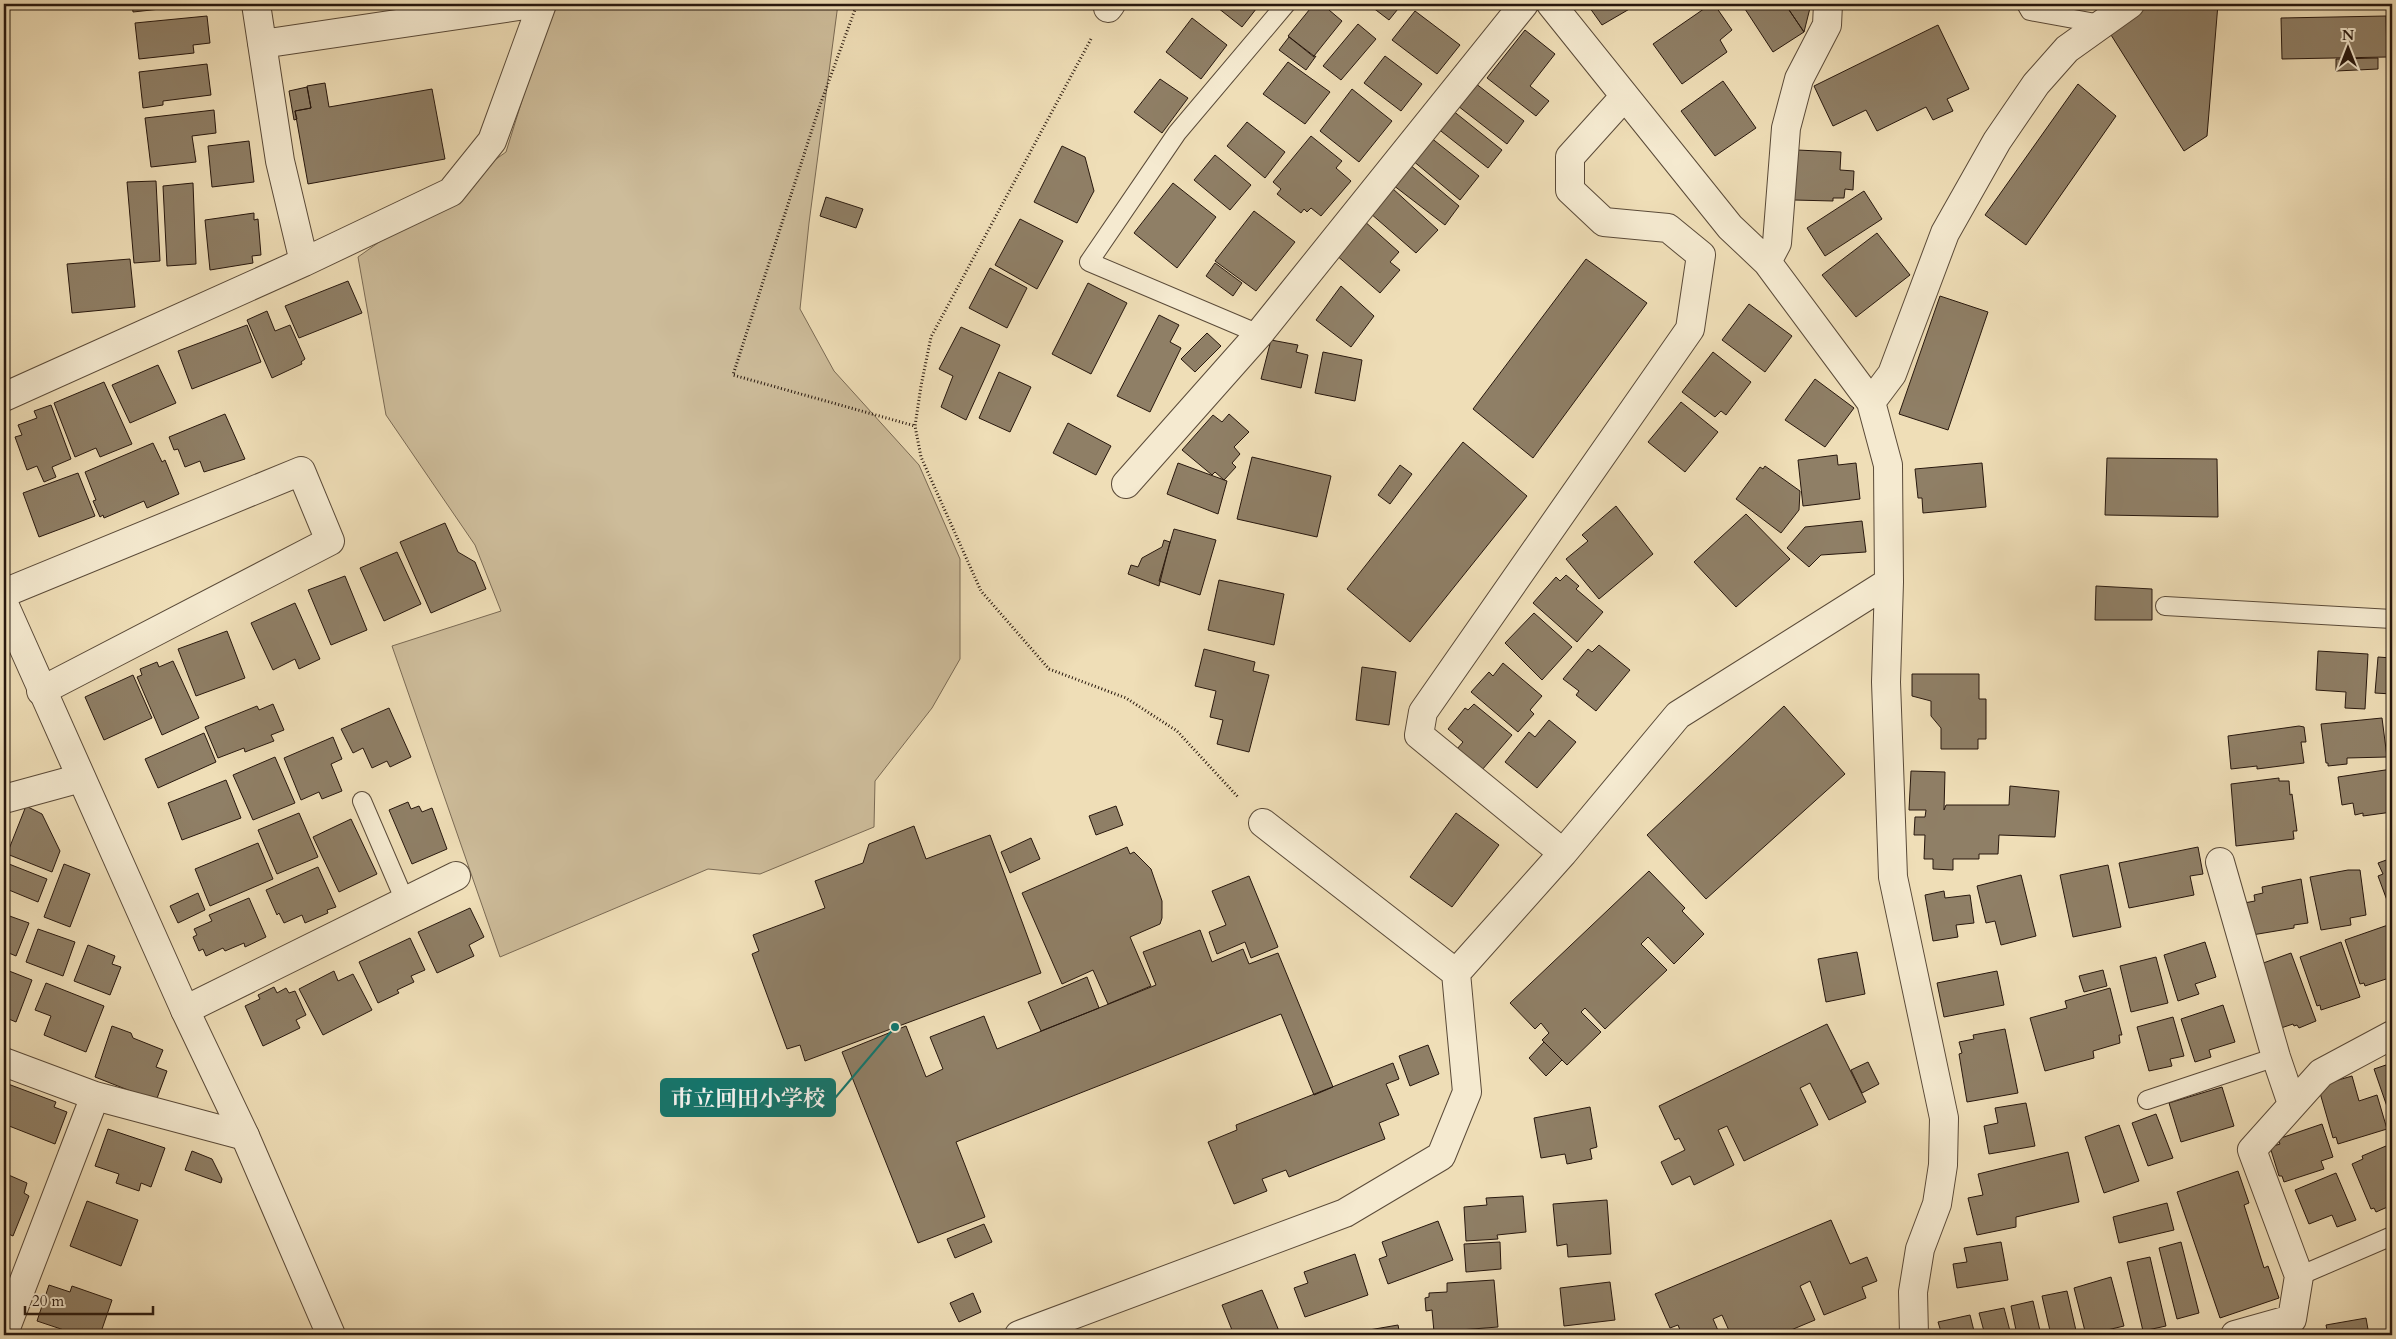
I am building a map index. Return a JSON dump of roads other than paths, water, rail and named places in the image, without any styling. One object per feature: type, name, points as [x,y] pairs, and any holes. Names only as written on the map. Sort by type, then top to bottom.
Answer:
[{"type":"street","points":[[256,4],[280,161],[304,262]]},
{"type":"street","points":[[262,44],[436,11],[532,4]]},
{"type":"street","points":[[4,397],[304,262],[451,192],[492,141],[542,4]]},
{"type":"street","points":[[1126,484],[1259,334],[1524,4]]},
{"type":"street","points":[[1551,4],[1730,227],[1767,262],[1871,402],[1888,465],[1889,582],[1886,682],[1893,877],[1944,1118],[1943,1165],[1937,1204],[1920,1249],[1913,1292],[1914,1335]]},
{"type":"street","points":[[1767,262],[1777,243],[1786,128],[1799,79],[1828,25],[1828,4]]},
{"type":"street","points":[[1871,402],[1892,374],[1945,233],[1997,141],[2036,84],[2067,49],[2130,4]]},
{"type":"street","points":[[1563,853],[1419,735],[1423,712],[1690,329],[1701,255],[1668,228],[1604,222],[1570,190],[1570,157],[1624,97]]},
{"type":"street","points":[[4,593],[302,472],[330,541],[41,691]]},
{"type":"street","points":[[1456,973],[1563,853],[1678,715],[1889,582]]},
{"type":"street","points":[[4,604],[41,691],[185,1010],[245,1136],[331,1335]]},
{"type":"street","points":[[4,798],[81,778]]},
{"type":"street","points":[[1019,1335],[1345,1213],[1441,1156],[1467,1092],[1456,973],[1263,822]]},
{"type":"street","points":[[2220,862],[2276,1057],[2292,1104]]},
{"type":"street","points":[[185,1010],[456,876]]},
{"type":"street","points":[[2235,1335],[2294,1327],[2298,1276],[2252,1150],[2321,1073],[2392,1035]]},
{"type":"street","points":[[4,1062],[94,1096],[245,1136]]},
{"type":"street","points":[[4,1333],[94,1096]]},
{"type":"lane","points":[[1259,334],[1089,262],[1177,133],[1286,4]]},
{"type":"lane","points":[[2026,4],[2030,10],[2101,24]]},
{"type":"lane","points":[[2165,606],[2392,619]]},
{"type":"lane","points":[[362,800],[405,901]]},
{"type":"lane","points":[[2146,1100],[2276,1057]]},
{"type":"lane","points":[[2298,1276],[2392,1236]]},
{"type":"place","name":"市立回田小学校","points":[[895,1027]]}]
